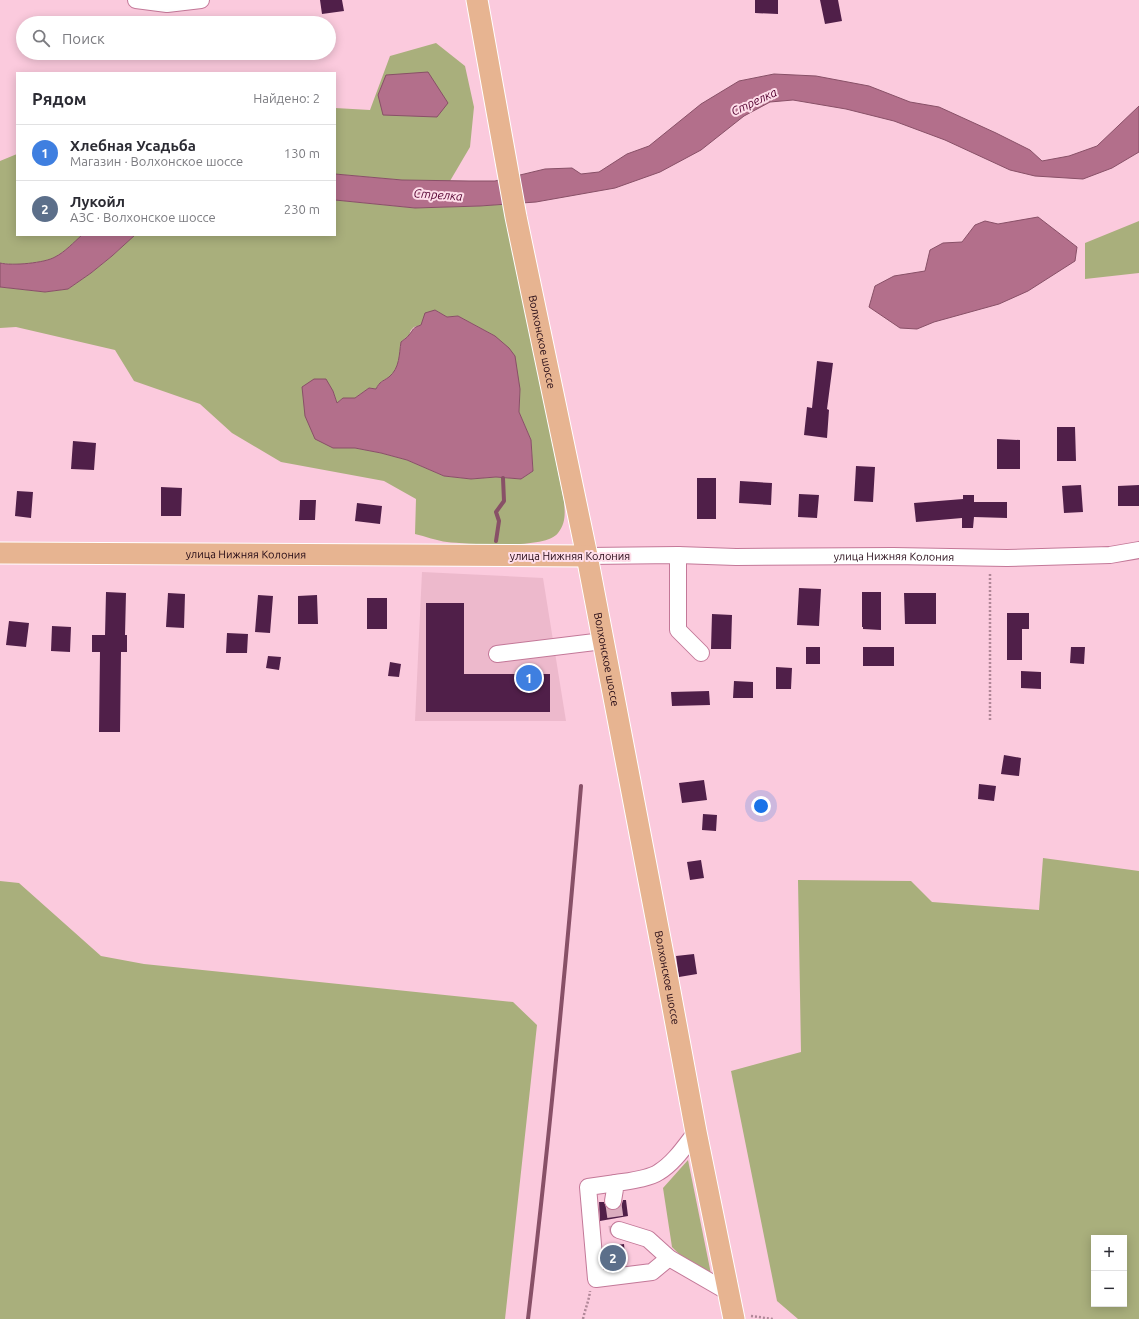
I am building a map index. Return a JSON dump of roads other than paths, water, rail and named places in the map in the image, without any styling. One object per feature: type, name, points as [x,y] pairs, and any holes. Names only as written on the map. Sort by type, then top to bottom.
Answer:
[{"type":"main road","name":"Волхонское шоссе","points":[[477,0],[516,217],[587,556],[696,1132],[734,1316]]},
{"type":"main road","name":"улица Нижняя Колония","points":[[0,553],[587,556]]},
{"type":"street","points":[[136,0],[167,4],[201,0]]},
{"type":"street","name":"улица Нижняя Колония","points":[[587,556],[893,556],[991,558],[1110,555],[1139,550]]},
{"type":"street","points":[[678,555],[678,630],[701,653]]},
{"type":"street","points":[[497,654],[603,641]]},
{"type":"street","points":[[670,1258],[652,1272],[596,1279],[588,1187],[616,1183],[659,1173],[674,1160],[696,1132]]},
{"type":"street","points":[[614,1201],[616,1183]]},
{"type":"street","points":[[592,1233],[618,1230],[648,1239],[670,1258],[728,1292]]},
{"type":"water","points":[[428,72],[448,103],[437,117],[383,115],[378,95],[386,75]]},
{"type":"water","name":"Стрелка","points":[[774,74],[816,76],[869,86],[910,102],[939,107],[1030,150],[1042,161],[1069,156],[1097,146],[1139,106],[1139,152],[1112,168],[1083,179],[1035,176],[1010,170],[945,140],[894,121],[846,109],[793,100],[770,102],[744,116],[701,150],[660,172],[615,188],[536,202],[480,206],[415,208],[336,200],[336,174],[402,180],[495,181],[545,169],[572,168],[581,174],[599,172],[627,154],[649,146],[701,104],[739,81]]},
{"type":"water","points":[[1038,217],[1077,247],[1075,261],[1028,291],[999,304],[934,322],[917,329],[900,328],[869,307],[875,286],[894,276],[925,271],[930,250],[943,243],[962,242],[975,225],[985,221],[998,224]]},
{"type":"water","points":[[81,236],[134,236],[91,273],[68,289],[45,292],[0,287],[0,263],[12,264],[44,261],[55,257]]},
{"type":"water","points":[[435,310],[447,317],[458,316],[495,336],[509,348],[515,356],[520,389],[519,412],[531,440],[533,471],[521,479],[496,477],[471,479],[444,476],[407,460],[355,448],[333,448],[315,439],[305,416],[302,387],[314,379],[326,379],[333,391],[337,403],[343,398],[355,398],[369,388],[376,389],[380,383],[393,373],[397,365],[401,342],[415,328],[421,325],[425,313]]},
{"type":"waterway","points":[[496,541],[499,521],[496,512],[504,501],[503,478]]},
{"type":"waterway","points":[[528,1319],[557,1053],[581,786]]},
{"type":"tunnel","points":[[613,1201],[617,1229],[619,1230]]},
{"type":"place","name":"Хлебная Усадьба","points":[[529,678]]},
{"type":"place","name":"Лукойл","points":[[613,1258]]}]
